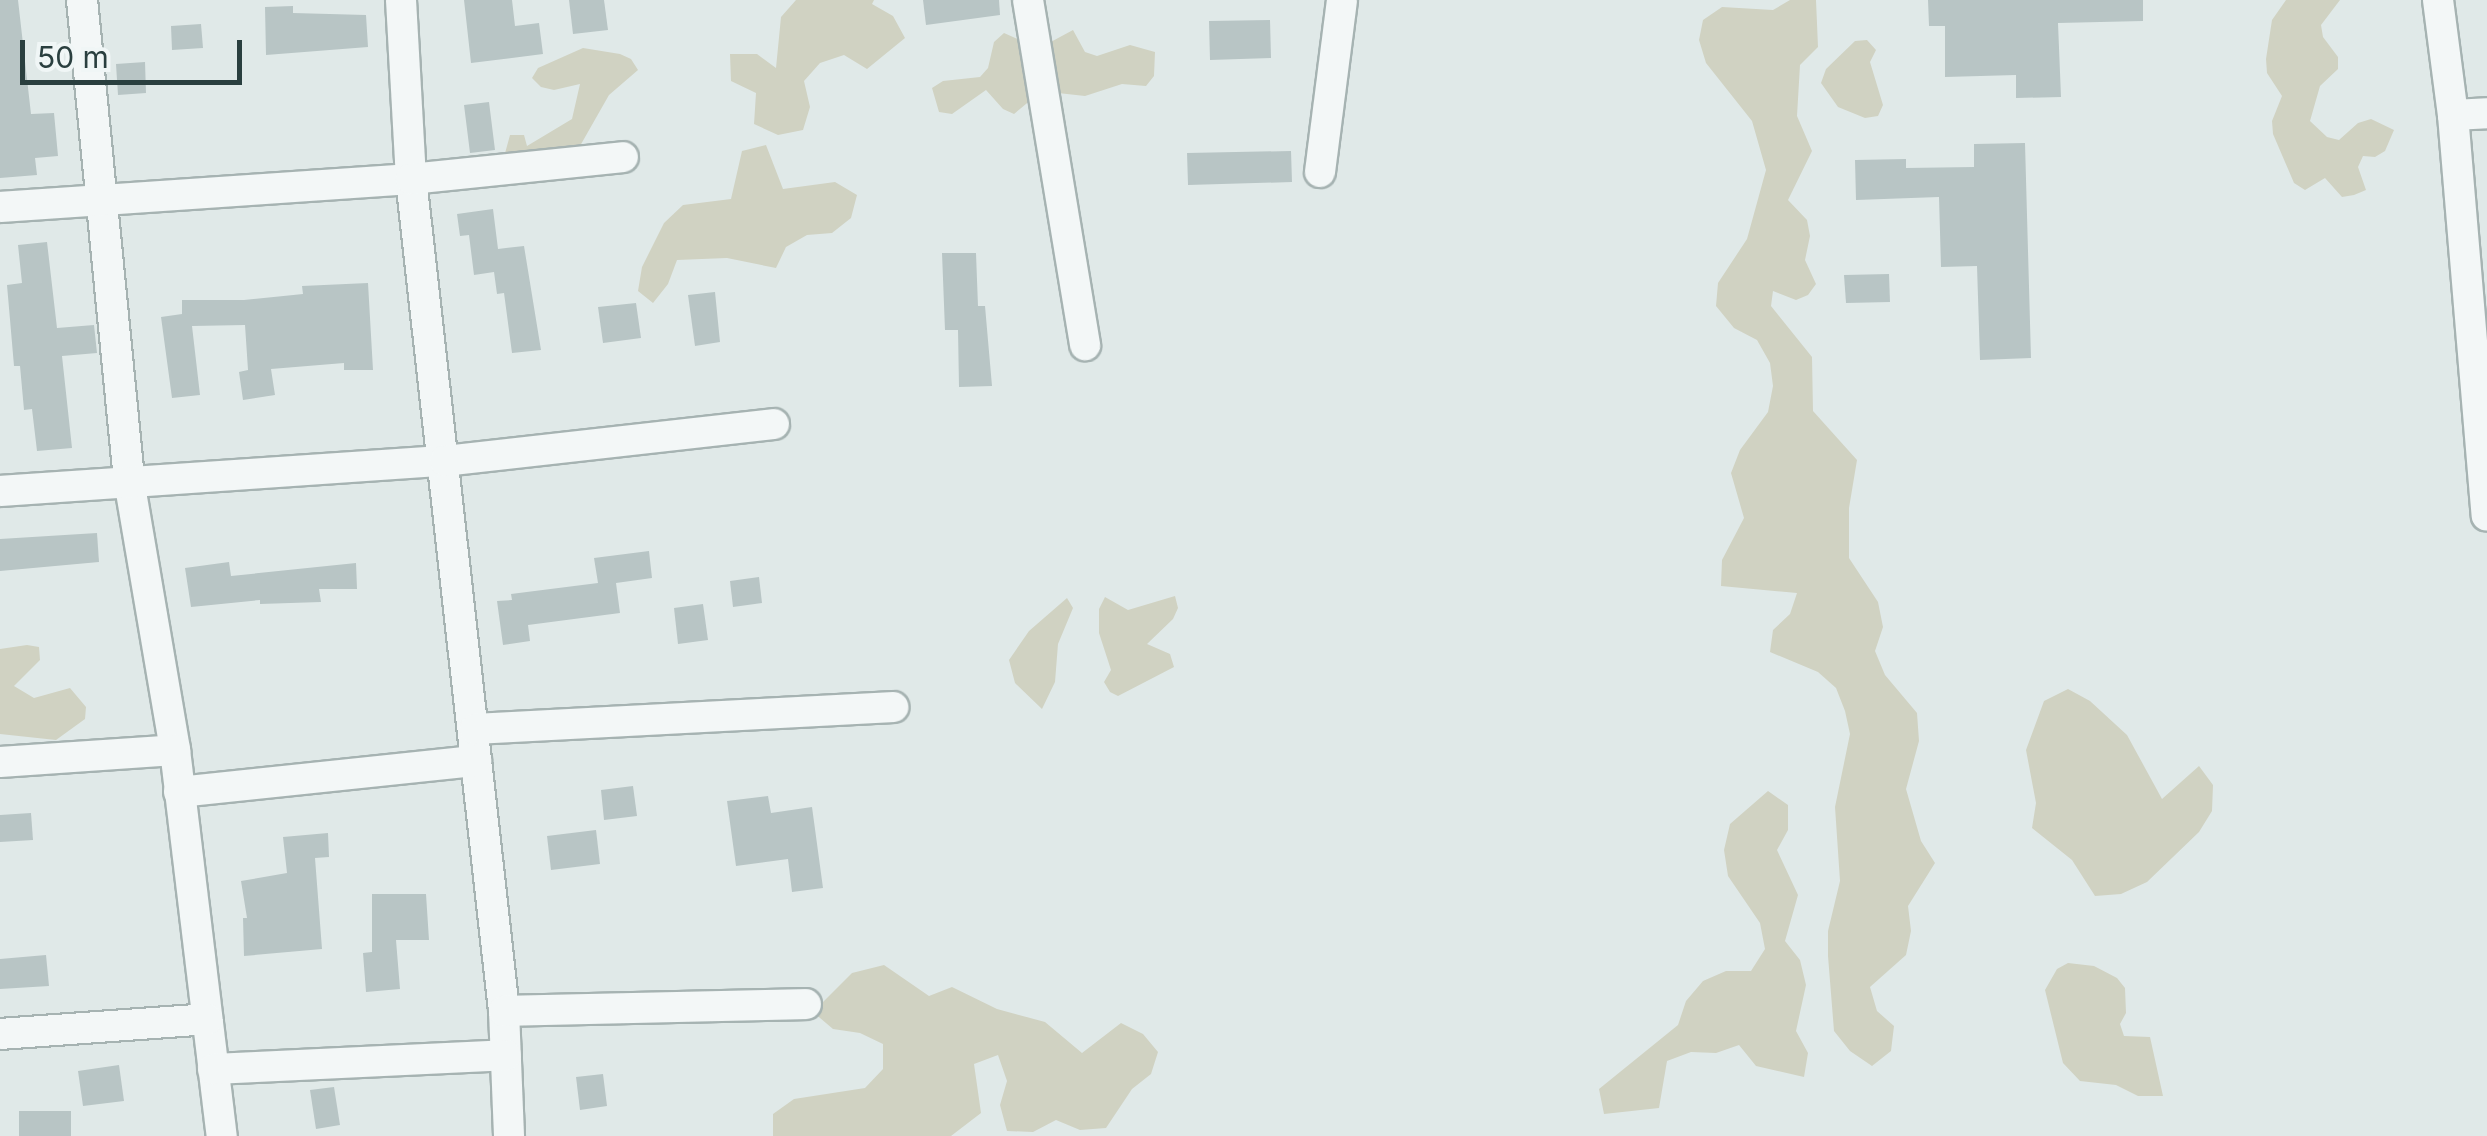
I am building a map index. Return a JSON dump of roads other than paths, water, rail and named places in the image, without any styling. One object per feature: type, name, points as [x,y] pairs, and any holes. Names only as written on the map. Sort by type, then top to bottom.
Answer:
[{"type":"street","points":[[82,0],[130,486],[176,750],[222,1136]]},
{"type":"street","points":[[400,0],[411,179],[504,1012],[509,1136]]},
{"type":"street","points":[[1028,0],[1085,345]]},
{"type":"street","points":[[1320,172],[1342,0]]},
{"type":"street","points":[[2438,0],[2453,114],[2487,516]]},
{"type":"street","points":[[2453,114],[2487,113]]},
{"type":"street","points":[[0,207],[411,179],[623,157]]},
{"type":"street","points":[[0,491],[130,486],[445,461],[774,424]]},
{"type":"street","points":[[475,730],[893,707]]},
{"type":"street","points":[[0,762],[176,750]]},
{"type":"street","points":[[179,792],[476,762]]},
{"type":"street","points":[[504,1012],[806,1004]]},
{"type":"street","points":[[0,1034],[207,1018]]},
{"type":"street","points":[[213,1069],[506,1055]]}]
